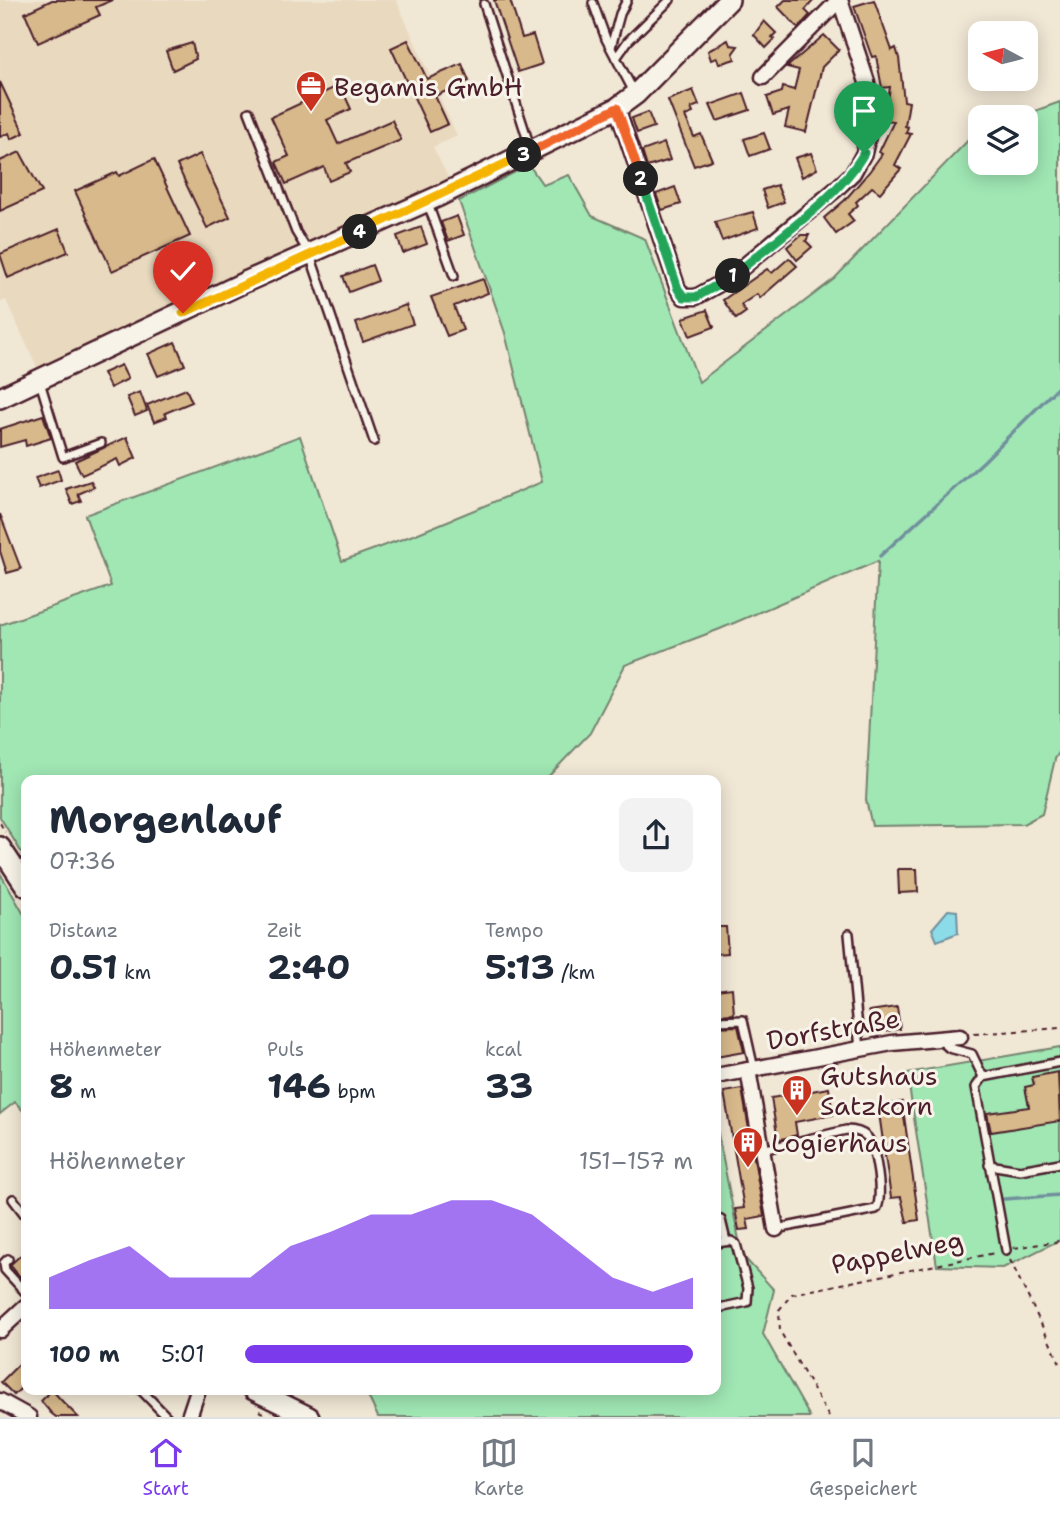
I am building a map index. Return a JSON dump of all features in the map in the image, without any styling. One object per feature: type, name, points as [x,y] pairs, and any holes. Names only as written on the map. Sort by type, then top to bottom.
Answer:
[{"type":"street","points":[[0,398],[427,201],[617,108],[636,94],[729,0]]},
{"type":"street","points":[[617,108],[678,289],[684,297],[696,297],[730,278],[835,190],[853,173],[864,153],[870,128],[867,82],[839,1],[763,77]]},
{"type":"street","points":[[0,847],[21,878]]},
{"type":"street","name":"Dorfstraße","points":[[721,1075],[860,1049],[960,1037]]},
{"type":"street","points":[[751,1070],[776,1229]]},
{"type":"street","points":[[0,1330],[21,1311]]},
{"type":"street","points":[[189,1417],[196,1395]]},
{"type":"street","points":[[264,1395],[309,1417]]},
{"type":"street","points":[[0,1401],[29,1417]]},
{"type":"lane","points":[[611,48],[620,14],[627,0]]},
{"type":"lane","points":[[616,58],[628,41],[670,0]]},
{"type":"lane","points":[[593,3],[611,48],[636,94]]},
{"type":"lane","points":[[484,4],[531,152]]},
{"type":"lane","points":[[249,112],[262,153],[296,232],[310,255],[374,440]]},
{"type":"lane","points":[[427,201],[454,276]]},
{"type":"lane","points":[[40,381],[63,457],[101,443]]},
{"type":"lane","points":[[849,934],[860,1049]]},
{"type":"lane","points":[[721,1021],[743,1020],[751,1070]]},
{"type":"lane","points":[[938,1039],[949,1048],[972,1054],[983,1077]]},
{"type":"lane","points":[[1006,1250],[976,1087],[983,1077],[1060,1062]]},
{"type":"lane","points":[[762,1150],[846,1130],[858,1131],[871,1142],[881,1195],[876,1209],[776,1229]]},
{"type":"lane","points":[[989,1165],[1020,1170],[1060,1163]]},
{"type":"lane","points":[[13,1199],[21,1209]]},
{"type":"lane","points":[[721,1220],[726,1241]]},
{"type":"lane","points":[[721,1242],[736,1244],[748,1288],[747,1302],[721,1308]]},
{"type":"lane","points":[[8,1259],[4,1263],[5,1270],[21,1288]]},
{"type":"lane","points":[[146,1395],[167,1417]]},
{"type":"path","points":[[960,1037],[1060,1028]]},
{"type":"path","name":"Pappelweg","points":[[829,1417],[780,1331],[779,1310],[792,1294],[1060,1241]]},
{"type":"path","points":[[1006,1250],[1060,1363]]},
{"type":"shaded area","points":[[0,0],[396,0],[457,136],[433,147],[449,179],[38,369],[6,300],[0,302]]},
{"type":"green space","points":[[1060,102],[1060,751],[1055,759],[1042,814],[1023,824],[872,826],[866,800],[878,561],[720,629],[625,665],[590,733],[550,775],[21,775],[21,852],[0,817],[0,625],[111,586],[85,515],[300,436],[342,561],[542,482],[505,333],[459,201],[529,165],[543,185],[569,175],[592,216],[645,239],[699,382],[834,279],[968,140],[968,175],[1038,175],[1038,110]]},
{"type":"green space","points":[[0,873],[21,909],[21,1109],[15,1102],[0,1114]]},
{"type":"green space","points":[[1060,1047],[1060,1240],[1003,1268],[937,1266],[907,1073]]},
{"type":"green space","points":[[721,1149],[742,1255],[774,1290],[763,1334],[810,1417],[378,1417],[367,1395],[721,1395]]},
{"type":"water","points":[[948,910],[957,911],[958,933],[937,941],[932,929]]},
{"type":"building","points":[[52,0],[113,0],[96,7],[100,15],[38,43],[25,13]]},
{"type":"building","points":[[494,0],[510,0],[522,38],[533,35],[542,64],[518,72]]},
{"type":"building","points":[[785,0],[814,0],[805,10],[810,15],[798,28],[778,7]]},
{"type":"building","points":[[874,0],[892,50],[896,48],[899,58],[904,101],[909,102],[906,133],[911,134],[895,165],[901,169],[880,193],[872,187],[856,202],[858,205],[848,214],[854,221],[836,234],[824,218],[845,200],[882,154],[879,152],[894,121],[885,120],[890,87],[882,88],[876,56],[872,57],[854,6]]},
{"type":"building","points":[[764,21],[776,33],[772,37],[775,39],[766,48],[754,35]]},
{"type":"building","points":[[824,35],[839,50],[822,67],[806,132],[785,127],[789,110],[773,115],[767,97],[782,92],[783,87],[794,90],[799,70],[787,67]]},
{"type":"building","points":[[408,40],[427,79],[462,64],[469,81],[435,96],[448,124],[430,132],[391,48]]},
{"type":"building","points":[[728,40],[730,45],[738,46],[733,53],[735,59],[719,64],[717,58],[711,60],[708,51]]},
{"type":"building","points":[[192,43],[196,59],[173,70],[166,51]]},
{"type":"building","points":[[0,82],[24,133],[11,139],[9,133],[0,137]]},
{"type":"building","points":[[340,85],[351,109],[327,120],[338,144],[392,120],[401,140],[346,163],[350,172],[329,181],[324,167],[286,184],[276,162],[289,156],[271,117]]},
{"type":"building","points":[[693,90],[699,105],[691,108],[693,113],[685,116],[694,137],[701,134],[712,160],[694,166],[668,100]]},
{"type":"building","points":[[744,93],[750,110],[717,121],[710,105]]},
{"type":"building","points":[[648,112],[654,127],[637,133],[632,118]]},
{"type":"building","points":[[764,133],[770,149],[750,156],[744,139]]},
{"type":"building","points":[[664,143],[670,160],[647,167],[642,151]]},
{"type":"building","points":[[20,152],[42,192],[0,211],[0,161]]},
{"type":"building","points":[[811,153],[817,169],[802,177],[795,158]]},
{"type":"building","points":[[200,154],[230,217],[207,228],[177,165]]},
{"type":"building","points":[[154,159],[190,236],[112,271],[75,191],[117,172],[119,176]]},
{"type":"building","points":[[777,185],[784,202],[768,208],[762,190]]},
{"type":"building","points":[[675,187],[681,204],[662,210],[656,194]]},
{"type":"building","points":[[753,212],[758,228],[722,241],[715,222]]},
{"type":"building","points":[[457,216],[464,235],[448,241],[441,222]]},
{"type":"building","points":[[421,227],[427,244],[403,253],[397,236]]},
{"type":"building","points":[[59,229],[68,252],[8,278],[0,254]]},
{"type":"building","points":[[801,235],[809,235],[806,241],[812,247],[797,260],[787,247]]},
{"type":"building","points":[[789,258],[797,266],[760,298],[757,294],[741,305],[746,312],[736,319],[723,300],[767,269],[772,273]]},
{"type":"building","points":[[372,265],[378,281],[349,292],[343,276]]},
{"type":"building","points":[[483,279],[488,293],[454,306],[463,330],[447,336],[431,297]]},
{"type":"building","points":[[406,305],[413,324],[363,342],[356,323]]},
{"type":"building","points":[[707,310],[714,327],[690,336],[683,318]]},
{"type":"building","points":[[175,342],[185,365],[158,376],[148,354]]},
{"type":"building","points":[[121,365],[128,379],[110,388],[103,373]]},
{"type":"building","points":[[186,389],[192,402],[165,413],[167,417],[154,422],[147,405]]},
{"type":"building","points":[[140,392],[147,411],[135,416],[127,397]]},
{"type":"building","points":[[43,415],[51,438],[26,446],[25,440],[0,447],[0,429]]},
{"type":"building","points":[[127,437],[136,458],[120,466],[117,459],[82,475],[75,461]]},
{"type":"building","points":[[58,470],[61,480],[39,488],[35,478]]},
{"type":"building","points":[[91,481],[94,487],[78,494],[81,501],[72,504],[66,489]]},
{"type":"building","points":[[0,514],[21,569],[7,573],[0,551]]},
{"type":"building","points":[[898,869],[917,869],[918,892],[899,893]]},
{"type":"building","points":[[721,927],[726,927],[728,953],[721,954]]},
{"type":"building","points":[[732,988],[734,1014],[721,1015],[721,989]]},
{"type":"building","points":[[897,1007],[900,1029],[872,1033],[869,1011]]},
{"type":"building","points":[[738,1026],[744,1052],[721,1056],[721,1027]]},
{"type":"building","points":[[1058,1072],[1060,1121],[991,1132],[987,1113],[1029,1107],[1025,1087],[1034,1085],[1032,1077]]},
{"type":"building","name":"Gutshaus Satzkorn","points":[[829,1088],[833,1115],[795,1122],[797,1135],[778,1140],[771,1098]]},
{"type":"building","name":"Logierhaus","points":[[742,1089],[764,1216],[747,1219],[749,1229],[739,1230],[735,1209],[744,1208],[724,1092]]},
{"type":"building","points":[[902,1102],[919,1220],[907,1222],[901,1197],[891,1198],[878,1106]]},
{"type":"building","points":[[21,1255],[21,1276],[20,1277],[10,1265]]},
{"type":"building","points":[[21,1362],[21,1388],[14,1395],[1,1382]]},
{"type":"building","points":[[47,1395],[57,1395],[78,1417],[56,1417],[41,1401]]},
{"type":"waterway","points":[[880,556],[984,461],[1060,385]]},
{"type":"waterway","points":[[1004,1199],[1060,1195]]},
{"type":"place","name":"Begamis GmbH","points":[[311,113]]},
{"type":"place","name":"Gutshaus Satzkorn","points":[[797,1117]]},
{"type":"place","name":"Logierhaus","points":[[748,1169]]},
{"type":"route","points":[[183,313],[245,282],[439,196],[617,108],[678,289],[684,297],[696,297],[730,278],[835,190],[853,173],[864,153]]}]
